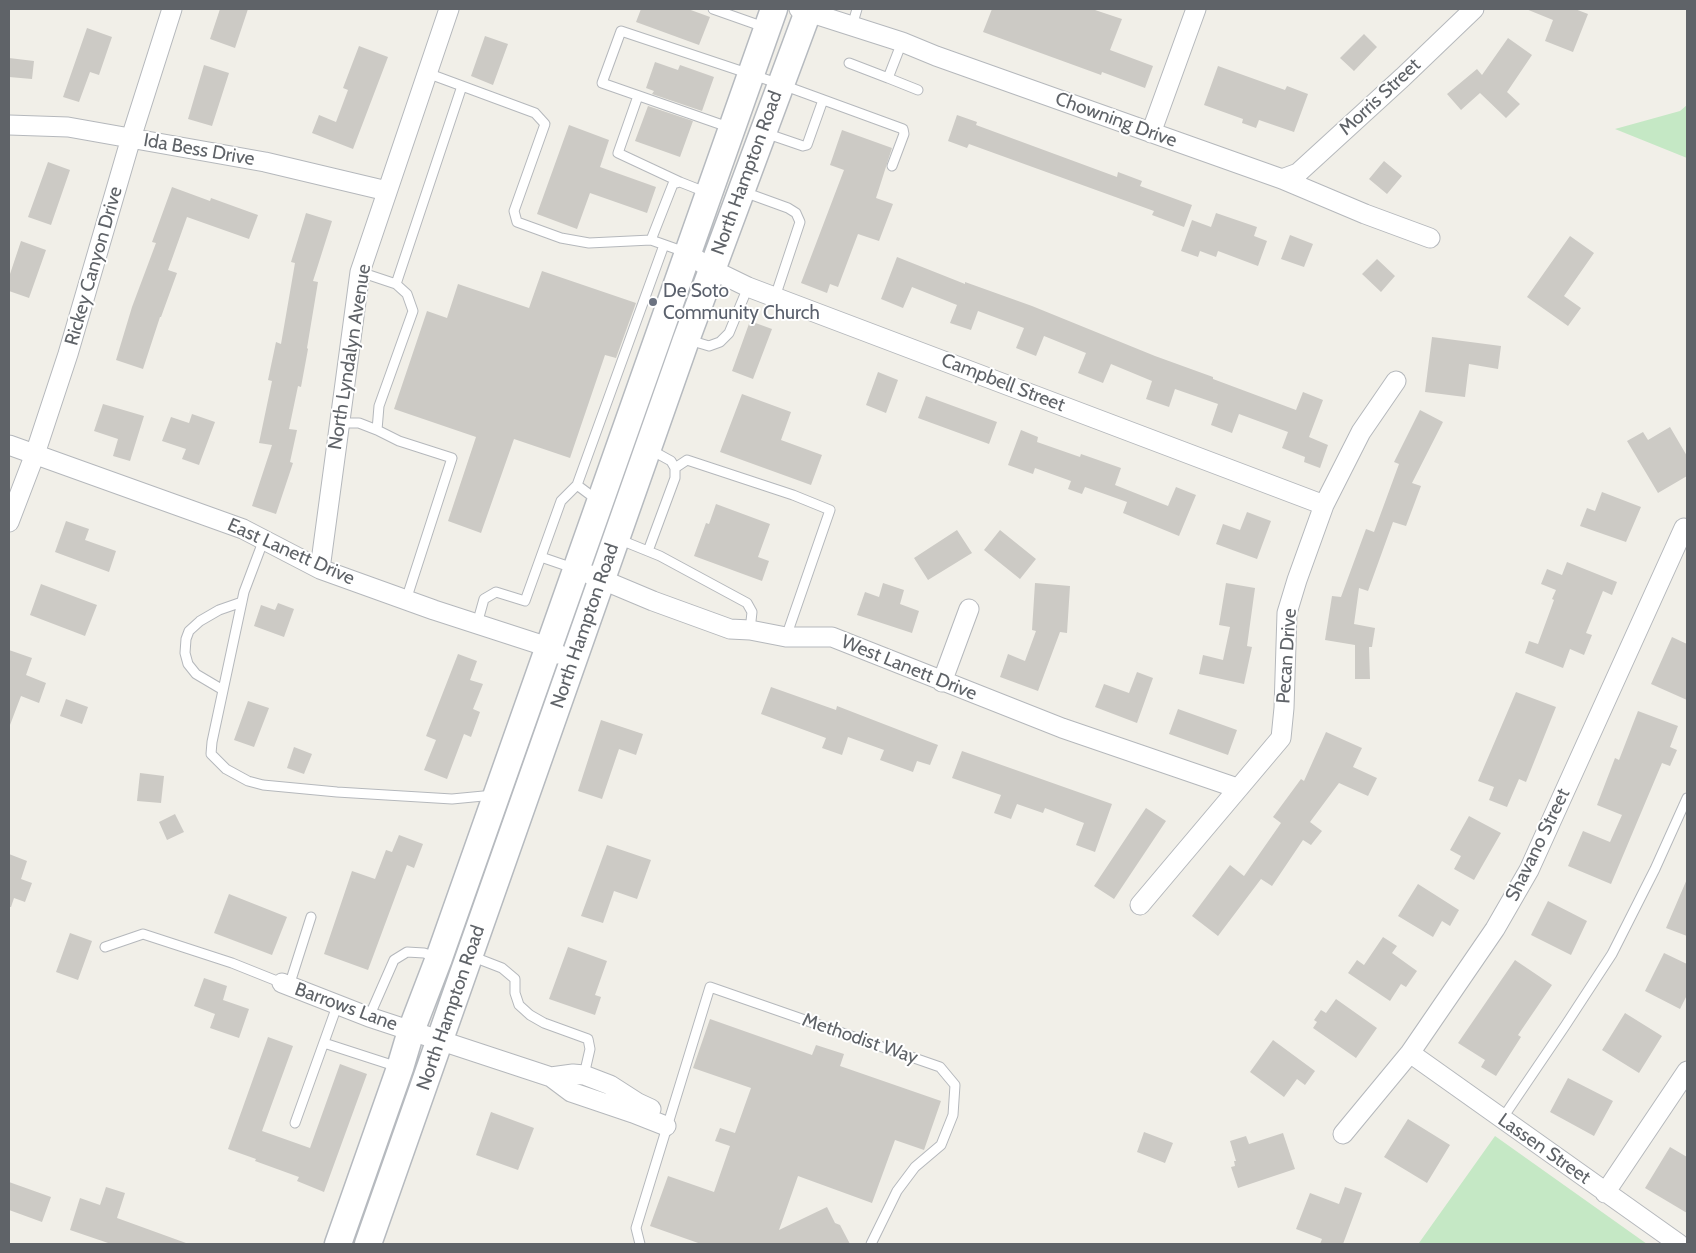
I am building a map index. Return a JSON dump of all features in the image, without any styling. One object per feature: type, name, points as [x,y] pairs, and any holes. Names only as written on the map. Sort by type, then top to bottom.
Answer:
[{"type":"main road","name":"North Hampton Road","points":[[368,1244],[682,350],[763,132],[805,9]]},
{"type":"main road","name":"North Hampton Road","points":[[338,1244],[411,1031],[439,958],[653,351],[675,249],[708,193],[770,18]]},
{"type":"main road","points":[[653,351],[682,350]]},
{"type":"main road","points":[[599,502],[626,511]]},
{"type":"main road","points":[[398,1073],[423,1087]]},
{"type":"street","name":"Rickey Canyon Drive","points":[[9,522],[35,454],[68,354],[131,138],[172,9]]},
{"type":"street","name":"North Lyndalyn Avenue","points":[[320,569],[360,272],[449,9]]},
{"type":"street","name":"Chowning Drive","points":[[805,9],[855,18],[902,42],[1282,179],[1365,214],[1430,238]]},
{"type":"street","points":[[1150,133],[1196,9]]},
{"type":"street","name":"Morris Street","points":[[1282,179],[1298,173],[1474,9]]},
{"type":"street","name":"Ida Bess Drive","points":[[9,125],[68,127],[131,138],[265,162],[386,191]]},
{"type":"street","name":"Campbell Street","points":[[675,249],[748,287],[1324,505]]},
{"type":"street","name":"Pecan Drive","points":[[1140,905],[1280,738],[1284,708],[1287,613],[1296,580],[1324,505],[1361,432],[1396,381]]},
{"type":"street","name":"East Lanett Drive","points":[[9,445],[243,529],[320,569],[548,647],[559,654],[574,659]]},
{"type":"street","name":"Shavano Street","points":[[1343,1134],[1410,1053],[1495,929],[1529,870],[1686,528]]},
{"type":"street","name":"West Lanett Drive","points":[[576,569],[730,629],[750,630],[786,637],[832,637],[1062,728],[1238,788]]},
{"type":"street","points":[[942,682],[969,609]]},
{"type":"street","name":"Barrows Lane","points":[[286,985],[337,1006],[439,1041]]},
{"type":"street","points":[[439,1041],[551,1077],[571,1092],[668,1121]]},
{"type":"street","name":"Lassen Street","points":[[1410,1053],[1679,1244]]},
{"type":"street","points":[[1606,1193],[1687,1071]]},
{"type":"street","points":[[551,1077],[573,1074],[584,1075],[610,1085],[668,1121]]},
{"type":"lane","points":[[713,9],[770,18]]},
{"type":"lane","points":[[731,128],[602,83],[621,31],[780,84],[903,129],[904,134],[892,166]]},
{"type":"lane","points":[[888,78],[902,42]]},
{"type":"lane","points":[[849,63],[918,90]]},
{"type":"lane","points":[[427,73],[535,113],[545,124],[514,211],[518,222],[561,238],[588,243],[651,240],[675,249],[578,484],[562,501],[525,601],[496,592],[484,599],[477,624]]},
{"type":"lane","points":[[396,284],[462,86]]},
{"type":"lane","points":[[638,96],[618,153],[708,193]]},
{"type":"lane","points":[[763,132],[803,146],[807,145],[823,100]]},
{"type":"lane","points":[[651,240],[673,184],[680,182]]},
{"type":"lane","points":[[741,191],[788,208],[796,213],[800,222],[775,297]]},
{"type":"lane","points":[[360,272],[396,284],[407,294],[413,311],[379,406],[377,430]]},
{"type":"lane","points":[[682,350],[709,346],[720,342],[730,333],[748,287]]},
{"type":"lane","points":[[339,423],[359,423],[399,441],[452,458],[406,600]]},
{"type":"lane","points":[[648,448],[671,461],[675,468],[675,478],[648,551]]},
{"type":"lane","points":[[675,468],[687,460],[793,495],[830,510],[786,637]]},
{"type":"lane","points":[[578,484],[599,502]]},
{"type":"lane","points":[[264,539],[244,592],[212,742],[212,754],[226,769],[248,781],[263,785],[337,792],[452,799],[496,795]]},
{"type":"lane","points":[[616,539],[668,560],[747,603],[752,612],[750,630]]},
{"type":"lane","points":[[541,557],[576,569]]},
{"type":"lane","points":[[223,690],[196,674],[188,664],[185,653],[186,639],[189,631],[200,620],[219,610],[242,602]]},
{"type":"lane","points":[[1502,1119],[1612,954],[1651,877],[1687,798]]},
{"type":"lane","points":[[105,947],[143,934],[232,963],[286,985],[312,917]]},
{"type":"lane","points":[[369,1017],[394,960],[407,952],[424,953],[439,958]]},
{"type":"lane","points":[[469,955],[502,968],[515,979],[515,993],[518,1005],[530,1015],[544,1023],[588,1039],[590,1049],[584,1075]]},
{"type":"lane","name":"Methodist Way","points":[[640,1244],[636,1228],[710,987],[940,1067],[956,1085],[953,1115],[941,1145],[915,1167],[897,1191],[871,1244]]},
{"type":"lane","points":[[295,1123],[337,1006]]},
{"type":"lane","points":[[324,1044],[398,1073]]},
{"type":"green space","points":[[1687,105],[1687,158],[1615,129],[1680,111]]},
{"type":"green space","points":[[1495,1136],[1647,1244],[1419,1243]]},
{"type":"building","points":[[220,9],[248,9],[235,48],[210,39]]},
{"type":"building","points":[[641,9],[688,9],[710,17],[699,45],[636,22]]},
{"type":"building","points":[[992,9],[1092,9],[1122,19],[1110,50],[1153,66],[1145,88],[1102,72],[1101,75],[983,32]]},
{"type":"building","points":[[1526,9],[1575,9],[1588,14],[1573,52],[1545,41],[1553,20]]},
{"type":"building","points":[[87,28],[112,37],[99,75],[90,72],[79,102],[63,97]]},
{"type":"building","points":[[1364,34],[1377,47],[1354,71],[1340,58]]},
{"type":"building","points":[[485,36],[508,44],[493,85],[471,76]]},
{"type":"building","points":[[1508,38],[1532,55],[1507,92],[1520,104],[1506,118],[1480,93],[1461,110],[1447,94],[1477,69],[1482,75]]},
{"type":"building","points":[[359,46],[388,57],[353,149],[312,133],[319,115],[336,122],[348,90],[343,88]]},
{"type":"building","points":[[9,58],[34,61],[32,79],[9,77]]},
{"type":"building","points":[[655,62],[678,70],[680,65],[714,77],[702,111],[652,94],[654,91],[646,88]]},
{"type":"building","points":[[204,65],[229,73],[212,126],[188,119]]},
{"type":"building","points":[[1218,66],[1285,90],[1287,86],[1308,94],[1294,132],[1259,120],[1256,128],[1242,123],[1243,119],[1204,105]]},
{"type":"building","points":[[648,106],[693,121],[680,157],[635,141]]},
{"type":"building","points":[[957,115],[977,122],[976,125],[1117,177],[1118,172],[1142,181],[1140,186],[1192,205],[1184,227],[1152,215],[1154,211],[969,144],[967,148],[948,141]]},
{"type":"building","points":[[569,125],[609,140],[600,167],[656,187],[647,213],[590,193],[577,229],[537,214]]},
{"type":"building","points":[[842,130],[892,148],[876,198],[893,204],[879,241],[858,234],[838,287],[830,284],[827,293],[801,283],[844,170],[830,165]]},
{"type":"building","points":[[1384,161],[1402,176],[1387,194],[1369,179]]},
{"type":"building","points":[[48,162],[70,170],[51,225],[28,217]]},
{"type":"building","points":[[172,187],[210,201],[211,198],[258,215],[249,239],[187,217],[168,270],[177,273],[143,369],[116,360],[132,307],[156,243],[152,242]]},
{"type":"building","points":[[306,213],[332,221],[313,281],[318,282],[308,349],[301,387],[298,386],[289,429],[297,430],[290,462],[293,463],[276,514],[252,506],[272,445],[259,443],[272,381],[268,380],[276,342],[281,344],[295,263],[291,262]]},
{"type":"building","points":[[1216,213],[1257,227],[1254,236],[1267,241],[1258,266],[1218,251],[1216,257],[1200,251],[1198,257],[1181,251],[1192,220],[1211,227]]},
{"type":"building","points":[[1290,235],[1313,244],[1304,267],[1281,259]]},
{"type":"building","points":[[1570,236],[1594,253],[1564,296],[1581,308],[1568,326],[1527,297]]},
{"type":"building","points":[[21,241],[46,250],[29,298],[9,291],[9,277]]},
{"type":"building","points":[[897,257],[965,284],[965,282],[1032,306],[1155,356],[1213,377],[1213,379],[1296,410],[1303,392],[1323,400],[1309,437],[1328,445],[1320,468],[1304,462],[1305,457],[1282,448],[1288,432],[1239,414],[1232,433],[1211,425],[1218,404],[1175,389],[1169,407],[1146,399],[1152,381],[1111,364],[1103,383],[1078,373],[1086,353],[1044,336],[1036,356],[1016,348],[1024,328],[978,311],[971,330],[950,323],[957,305],[912,287],[903,308],[881,299]]},
{"type":"building","points":[[1377,259],[1395,276],[1381,292],[1362,274]]},
{"type":"building","points":[[542,271],[636,303],[616,358],[605,355],[570,458],[514,439],[481,533],[448,521],[476,437],[394,409],[427,311],[447,318],[458,284],[529,308]]},
{"type":"building","points":[[750,321],[772,329],[753,379],[732,371]]},
{"type":"building","points":[[1432,337],[1501,346],[1498,369],[1469,364],[1465,397],[1425,392]]},
{"type":"building","points":[[878,372],[898,380],[886,413],[866,405]]},
{"type":"building","points":[[742,394],[791,412],[781,440],[822,455],[811,485],[720,452]]},
{"type":"building","points":[[926,396],[997,422],[989,444],[918,418]]},
{"type":"building","points":[[103,404],[144,416],[130,461],[113,456],[118,439],[94,431]]},
{"type":"building","points":[[1420,410],[1443,422],[1412,483],[1421,486],[1406,526],[1393,522],[1368,591],[1359,588],[1354,624],[1375,628],[1372,647],[1369,647],[1370,679],[1355,679],[1355,645],[1325,640],[1332,596],[1341,597],[1366,529],[1374,532],[1399,464],[1394,462]]},
{"type":"building","points":[[192,414],[215,422],[199,465],[182,459],[186,449],[162,441],[171,417],[189,423]]},
{"type":"building","points":[[1670,427],[1687,456],[1687,476],[1658,493],[1627,441],[1643,432],[1648,440]]},
{"type":"building","points":[[1021,430],[1038,437],[1037,442],[1080,457],[1081,454],[1121,468],[1115,485],[1168,506],[1176,487],[1196,495],[1179,536],[1123,513],[1127,502],[1085,487],[1082,494],[1068,489],[1071,481],[1035,468],[1033,474],[1008,465]]},
{"type":"building","points":[[1602,492],[1641,507],[1626,542],[1580,526],[1587,508],[1595,511]]},
{"type":"building","points":[[716,504],[770,524],[758,557],[769,561],[762,581],[694,556],[706,523],[709,524]]},
{"type":"building","points":[[1247,512],[1271,521],[1257,559],[1216,544],[1223,524],[1240,530]]},
{"type":"building","points":[[66,521],[89,529],[85,540],[116,551],[109,572],[55,552]]},
{"type":"building","points":[[957,530],[972,553],[928,580],[914,558]]},
{"type":"building","points":[[1000,530],[1036,559],[1020,579],[984,550]]},
{"type":"building","points":[[1567,562],[1617,582],[1612,595],[1603,591],[1586,633],[1592,635],[1584,655],[1570,649],[1563,668],[1525,653],[1529,641],[1538,644],[1554,600],[1552,599],[1556,590],[1541,584],[1547,569],[1562,575]]},
{"type":"building","points":[[883,583],[904,590],[900,604],[919,611],[912,633],[857,615],[865,592],[879,597]]},
{"type":"building","points":[[1035,583],[1070,586],[1067,633],[1060,632],[1038,691],[1000,677],[1008,654],[1025,661],[1036,631],[1032,630]]},
{"type":"building","points":[[1226,583],[1255,588],[1247,646],[1252,647],[1244,684],[1199,674],[1203,655],[1223,660],[1230,627],[1219,625]]},
{"type":"building","points":[[41,584],[97,605],[85,636],[30,615]]},
{"type":"building","points":[[278,603],[294,609],[284,637],[254,626],[261,605],[275,610]]},
{"type":"building","points":[[1672,637],[1687,644],[1687,700],[1651,684]]},
{"type":"building","points":[[9,650],[32,658],[26,675],[46,683],[39,703],[21,696],[10,725],[9,724]]},
{"type":"building","points":[[458,654],[477,661],[470,680],[483,684],[473,709],[480,712],[471,737],[464,734],[447,779],[424,770],[436,740],[426,736]]},
{"type":"building","points":[[1137,672],[1153,678],[1137,723],[1095,707],[1104,684],[1129,693]]},
{"type":"building","points":[[771,687],[836,710],[837,706],[938,745],[930,765],[917,761],[913,772],[880,760],[884,750],[848,737],[842,755],[822,748],[826,738],[761,714]]},
{"type":"building","points":[[1516,692],[1556,707],[1526,782],[1519,779],[1507,807],[1489,800],[1494,787],[1478,781]]},
{"type":"building","points":[[66,699],[88,707],[82,724],[60,716]]},
{"type":"building","points":[[248,701],[269,708],[254,747],[234,740]]},
{"type":"building","points":[[1178,709],[1237,730],[1228,755],[1169,734]]},
{"type":"building","points":[[1638,711],[1678,726],[1670,747],[1677,750],[1670,766],[1662,763],[1611,884],[1568,866],[1583,831],[1610,842],[1622,815],[1597,805],[1615,758],[1619,760]]},
{"type":"building","points":[[601,720],[643,734],[636,755],[619,749],[602,799],[578,791]]},
{"type":"building","points":[[1326,732],[1362,748],[1353,767],[1377,778],[1368,796],[1339,783],[1310,822],[1322,831],[1311,845],[1303,840],[1272,886],[1261,879],[1218,936],[1192,916],[1230,865],[1244,876],[1281,823],[1273,817],[1301,779],[1304,781]]},
{"type":"building","points":[[294,747],[312,754],[304,774],[287,768]]},
{"type":"building","points":[[962,751],[1112,804],[1095,852],[1076,845],[1084,823],[1045,808],[1043,813],[1017,804],[1011,819],[994,813],[1001,795],[952,778]]},
{"type":"building","points":[[140,773],[164,776],[161,803],[137,801]]},
{"type":"building","points":[[1146,808],[1166,821],[1114,899],[1094,886]]},
{"type":"building","points":[[175,814],[184,832],[167,840],[159,822]]},
{"type":"building","points":[[1469,816],[1501,833],[1474,880],[1454,869],[1461,856],[1450,850]]},
{"type":"building","points":[[399,835],[423,844],[414,868],[407,865],[368,970],[324,954],[352,871],[375,879],[386,850],[392,852]]},
{"type":"building","points":[[607,845],[651,860],[637,899],[614,891],[603,923],[581,916]]},
{"type":"building","points":[[9,854],[27,861],[21,879],[32,883],[25,902],[14,898],[11,907],[9,907]]},
{"type":"building","points":[[1687,879],[1687,936],[1666,928]]},
{"type":"building","points":[[1418,884],[1459,910],[1450,926],[1442,921],[1433,937],[1398,916]]},
{"type":"building","points":[[229,894],[287,917],[272,955],[214,933]]},
{"type":"building","points":[[1548,901],[1587,921],[1571,955],[1531,935]]},
{"type":"building","points":[[70,933],[92,941],[78,980],[56,972]]},
{"type":"building","points":[[1383,937],[1397,946],[1392,953],[1417,971],[1406,987],[1401,984],[1390,1001],[1348,973],[1357,960],[1364,965]]},
{"type":"building","points":[[568,947],[607,961],[595,995],[601,997],[595,1015],[549,999]]},
{"type":"building","points":[[1664,953],[1687,964],[1687,995],[1680,1009],[1645,991]]},
{"type":"building","points":[[1515,960],[1552,985],[1518,1035],[1521,1037],[1496,1076],[1481,1067],[1485,1060],[1458,1043]]},
{"type":"building","points":[[204,978],[227,986],[223,1000],[249,1009],[239,1038],[210,1028],[215,1014],[194,1006]]},
{"type":"building","points":[[1336,999],[1377,1028],[1356,1058],[1313,1028],[1317,1022],[1314,1020],[1321,1010],[1326,1013]]},
{"type":"building","points":[[1625,1013],[1662,1036],[1639,1073],[1602,1050]]},
{"type":"building","points":[[710,1019],[812,1055],[816,1045],[844,1054],[840,1066],[941,1101],[924,1150],[895,1140],[872,1203],[798,1176],[779,1230],[827,1207],[835,1223],[840,1225],[850,1244],[701,1244],[650,1226],[668,1176],[714,1192],[730,1146],[715,1141],[720,1128],[735,1133],[751,1088],[693,1068]]},
{"type":"building","points":[[268,1037],[293,1046],[262,1131],[310,1148],[340,1064],[367,1074],[324,1192],[297,1181],[299,1177],[228,1149]]},
{"type":"building","points":[[1273,1040],[1315,1071],[1305,1085],[1297,1079],[1284,1097],[1250,1072]]},
{"type":"building","points":[[1568,1078],[1613,1101],[1594,1136],[1550,1112]]},
{"type":"building","points":[[491,1112],[534,1128],[518,1170],[476,1155]]},
{"type":"building","points":[[1408,1119],[1450,1145],[1427,1183],[1384,1157]]},
{"type":"building","points":[[1144,1132],[1173,1143],[1165,1163],[1137,1152]]},
{"type":"building","points":[[1283,1133],[1295,1169],[1238,1188],[1231,1167],[1235,1166],[1234,1161],[1236,1161],[1230,1141],[1246,1136],[1249,1144]]},
{"type":"building","points":[[1670,1147],[1687,1157],[1687,1213],[1645,1188]]},
{"type":"building","points":[[9,1182],[51,1197],[42,1222],[9,1210]]},
{"type":"building","points":[[106,1187],[125,1193],[117,1218],[186,1244],[111,1244],[70,1230],[80,1198],[100,1205]]},
{"type":"building","points":[[1345,1187],[1362,1193],[1343,1244],[1320,1244],[1322,1239],[1296,1229],[1310,1193],[1339,1204]]},
{"type":"place","name":"De Soto Community Church","points":[[653,302]]}]
